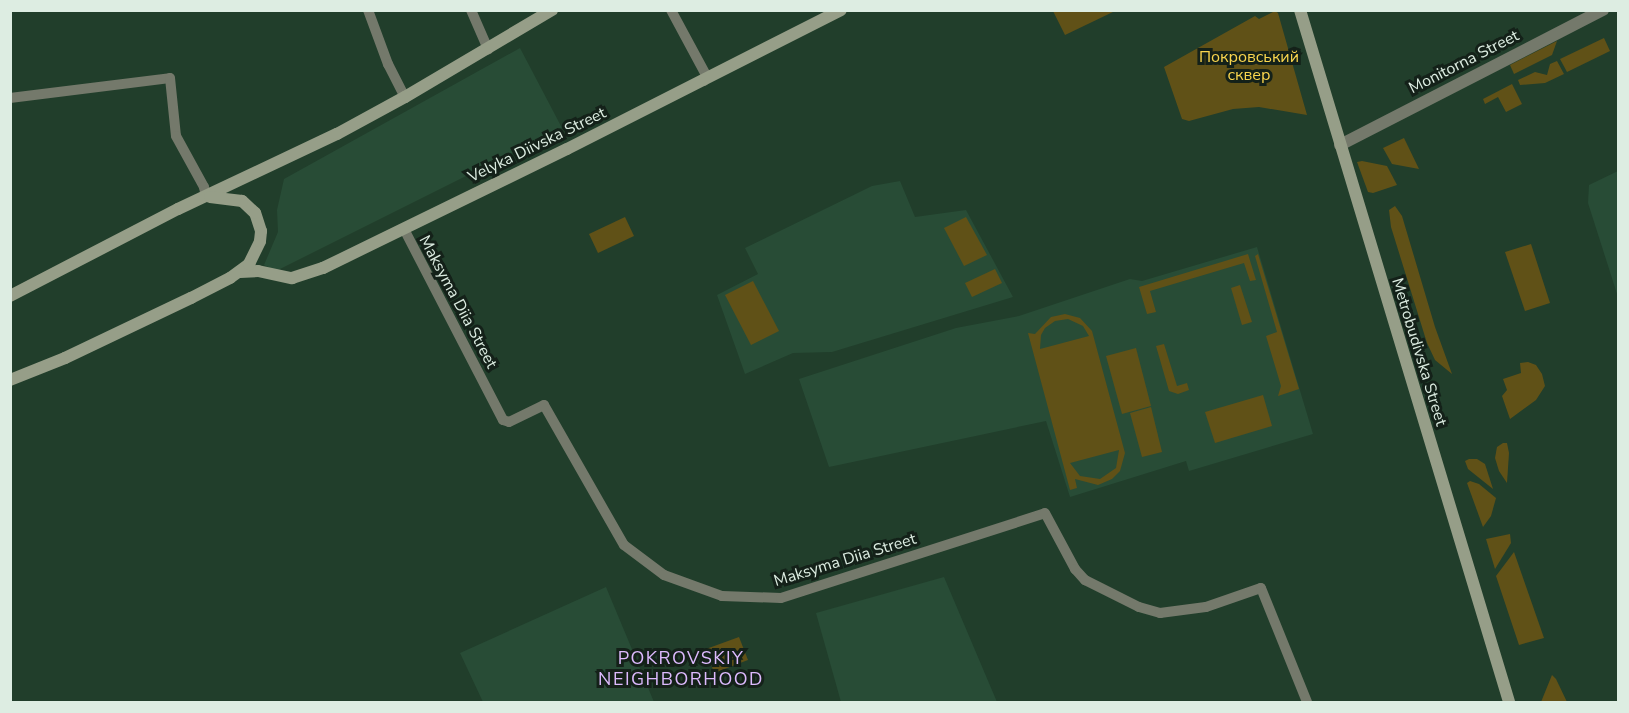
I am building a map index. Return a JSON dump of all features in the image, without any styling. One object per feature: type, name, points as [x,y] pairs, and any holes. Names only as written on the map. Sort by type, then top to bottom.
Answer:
[{"type":"main road","points":[[10,296],[178,208],[206,197],[405,98],[552,10]]},
{"type":"main road","name":"Velyka Diivska Street","points":[[240,272],[258,272],[284,279],[300,277],[404,230],[704,81],[841,10]]},
{"type":"main road","name":"Metrobudivska Street","points":[[1300,10],[1509,702]]},
{"type":"main road","points":[[10,380],[138,324],[240,272],[256,255],[260,241],[259,221],[255,213],[242,201],[223,197],[206,197]]},
{"type":"street","points":[[368,10],[388,64],[405,98]]},
{"type":"street","points":[[471,10],[488,49]]},
{"type":"street","points":[[671,10],[706,75],[704,81]]},
{"type":"street","name":"Monitorna Street","points":[[1340,145],[1603,10]]},
{"type":"street","points":[[10,98],[170,78],[176,136],[204,187],[206,197]]},
{"type":"street","name":"Maksyma Diia Street","points":[[404,230],[503,420],[509,422],[544,405],[624,545],[664,575],[722,596],[781,598],[1045,513],[1075,570],[1085,580],[1139,607],[1160,613],[1206,607],[1261,588],[1307,702]]},
{"type":"shaded area","points":[[520,48],[562,128],[276,271],[264,265],[278,232],[277,210],[284,179]]},
{"type":"shaded area","points":[[1618,171],[1618,297],[1588,203],[1589,185]]},
{"type":"shaded area","points":[[900,181],[915,217],[966,210],[1013,297],[832,352],[793,353],[745,374],[717,295],[758,274],[745,248],[872,186]]},
{"type":"shaded area","points":[[1257,247],[1313,434],[1189,471],[1186,461],[1070,497],[1046,421],[829,467],[799,379],[956,328],[1019,316],[1130,279],[1142,281]]},
{"type":"shaded area","points":[[944,577],[997,702],[841,702],[816,613]]},
{"type":"shaded area","points":[[606,587],[654,702],[483,702],[460,653]]},
{"type":"green space","points":[[1053,11],[1115,11],[1065,35]]},
{"type":"green space","name":"Покровський сквер","points":[[1275,11],[1278,13],[1307,115],[1259,107],[1233,109],[1189,121],[1182,119],[1164,67],[1255,16],[1259,19]]},
{"type":"green space","points":[[1604,38],[1610,51],[1567,72],[1560,59]]},
{"type":"green space","points":[[1557,41],[1552,55],[1514,74],[1510,65]]},
{"type":"green space","points":[[1557,61],[1564,74],[1545,83],[1520,85],[1518,80],[1535,72],[1547,75],[1550,64]]},
{"type":"green space","points":[[1512,84],[1522,104],[1506,112],[1498,97],[1485,104],[1483,99]]},
{"type":"green space","points":[[1404,138],[1419,169],[1392,164],[1383,148]]},
{"type":"green space","points":[[1357,162],[1387,166],[1397,185],[1373,193],[1368,192]]},
{"type":"green space","points":[[1395,206],[1402,216],[1435,327],[1452,374],[1435,360],[1427,343],[1391,227],[1389,210]]},
{"type":"green space","points":[[625,217],[634,236],[598,253],[589,234]]},
{"type":"green space","points":[[966,217],[987,255],[964,266],[944,228]]},
{"type":"green space","points":[[1531,244],[1550,303],[1525,311],[1505,252]]},
{"type":"green space","points":[[1248,254],[1256,280],[1250,281],[1244,263],[1150,291],[1156,312],[1147,314],[1139,287]]},
{"type":"green space","points":[[1258,254],[1299,389],[1278,396],[1281,386],[1266,336],[1277,332],[1255,256]]},
{"type":"green space","points":[[995,269],[1002,283],[972,297],[965,283]]},
{"type":"green space","points":[[753,281],[779,331],[751,345],[725,295]]},
{"type":"green space","points":[[1240,285],[1252,322],[1242,325],[1231,288]]},
{"type":"green space","points":[[1065,314],[1080,318],[1092,331],[1125,453],[1120,471],[1112,479],[1098,485],[1075,479],[1077,488],[1070,490],[1028,333],[1035,334],[1051,317]],"holes":[[[1068,319],[1083,326],[1089,336],[1040,349],[1041,335],[1045,328],[1055,321]],[[1119,450],[1116,468],[1100,479],[1080,476],[1070,463]]]},
{"type":"green space","points":[[1164,344],[1177,386],[1187,383],[1189,390],[1178,394],[1169,391],[1156,346]]},
{"type":"green space","points":[[1136,348],[1151,406],[1122,414],[1106,356]]},
{"type":"green space","points":[[1528,362],[1536,365],[1542,374],[1545,386],[1536,400],[1510,419],[1502,396],[1507,390],[1503,379],[1521,373],[1520,363]]},
{"type":"green space","points":[[1263,395],[1272,426],[1215,443],[1205,412]]},
{"type":"green space","points":[[1151,407],[1162,452],[1142,457],[1130,413]]},
{"type":"green space","points":[[1507,443],[1509,453],[1507,483],[1499,471],[1495,458],[1497,447]]},
{"type":"green space","points":[[1477,459],[1485,464],[1493,489],[1468,469],[1465,461]]},
{"type":"green space","points":[[1470,481],[1479,484],[1496,498],[1491,516],[1483,527],[1467,483]]},
{"type":"green space","points":[[1510,534],[1511,543],[1495,569],[1486,539]]},
{"type":"green space","points":[[1514,552],[1544,638],[1519,645],[1496,576]]},
{"type":"green space","points":[[739,637],[748,660],[714,673],[706,649]]},
{"type":"green space","points":[[1552,675],[1556,679],[1567,702],[1541,702]]},
{"type":"district","name":"POKROVSKIY NEIGHBORHOOD","points":[[681,669]]}]
